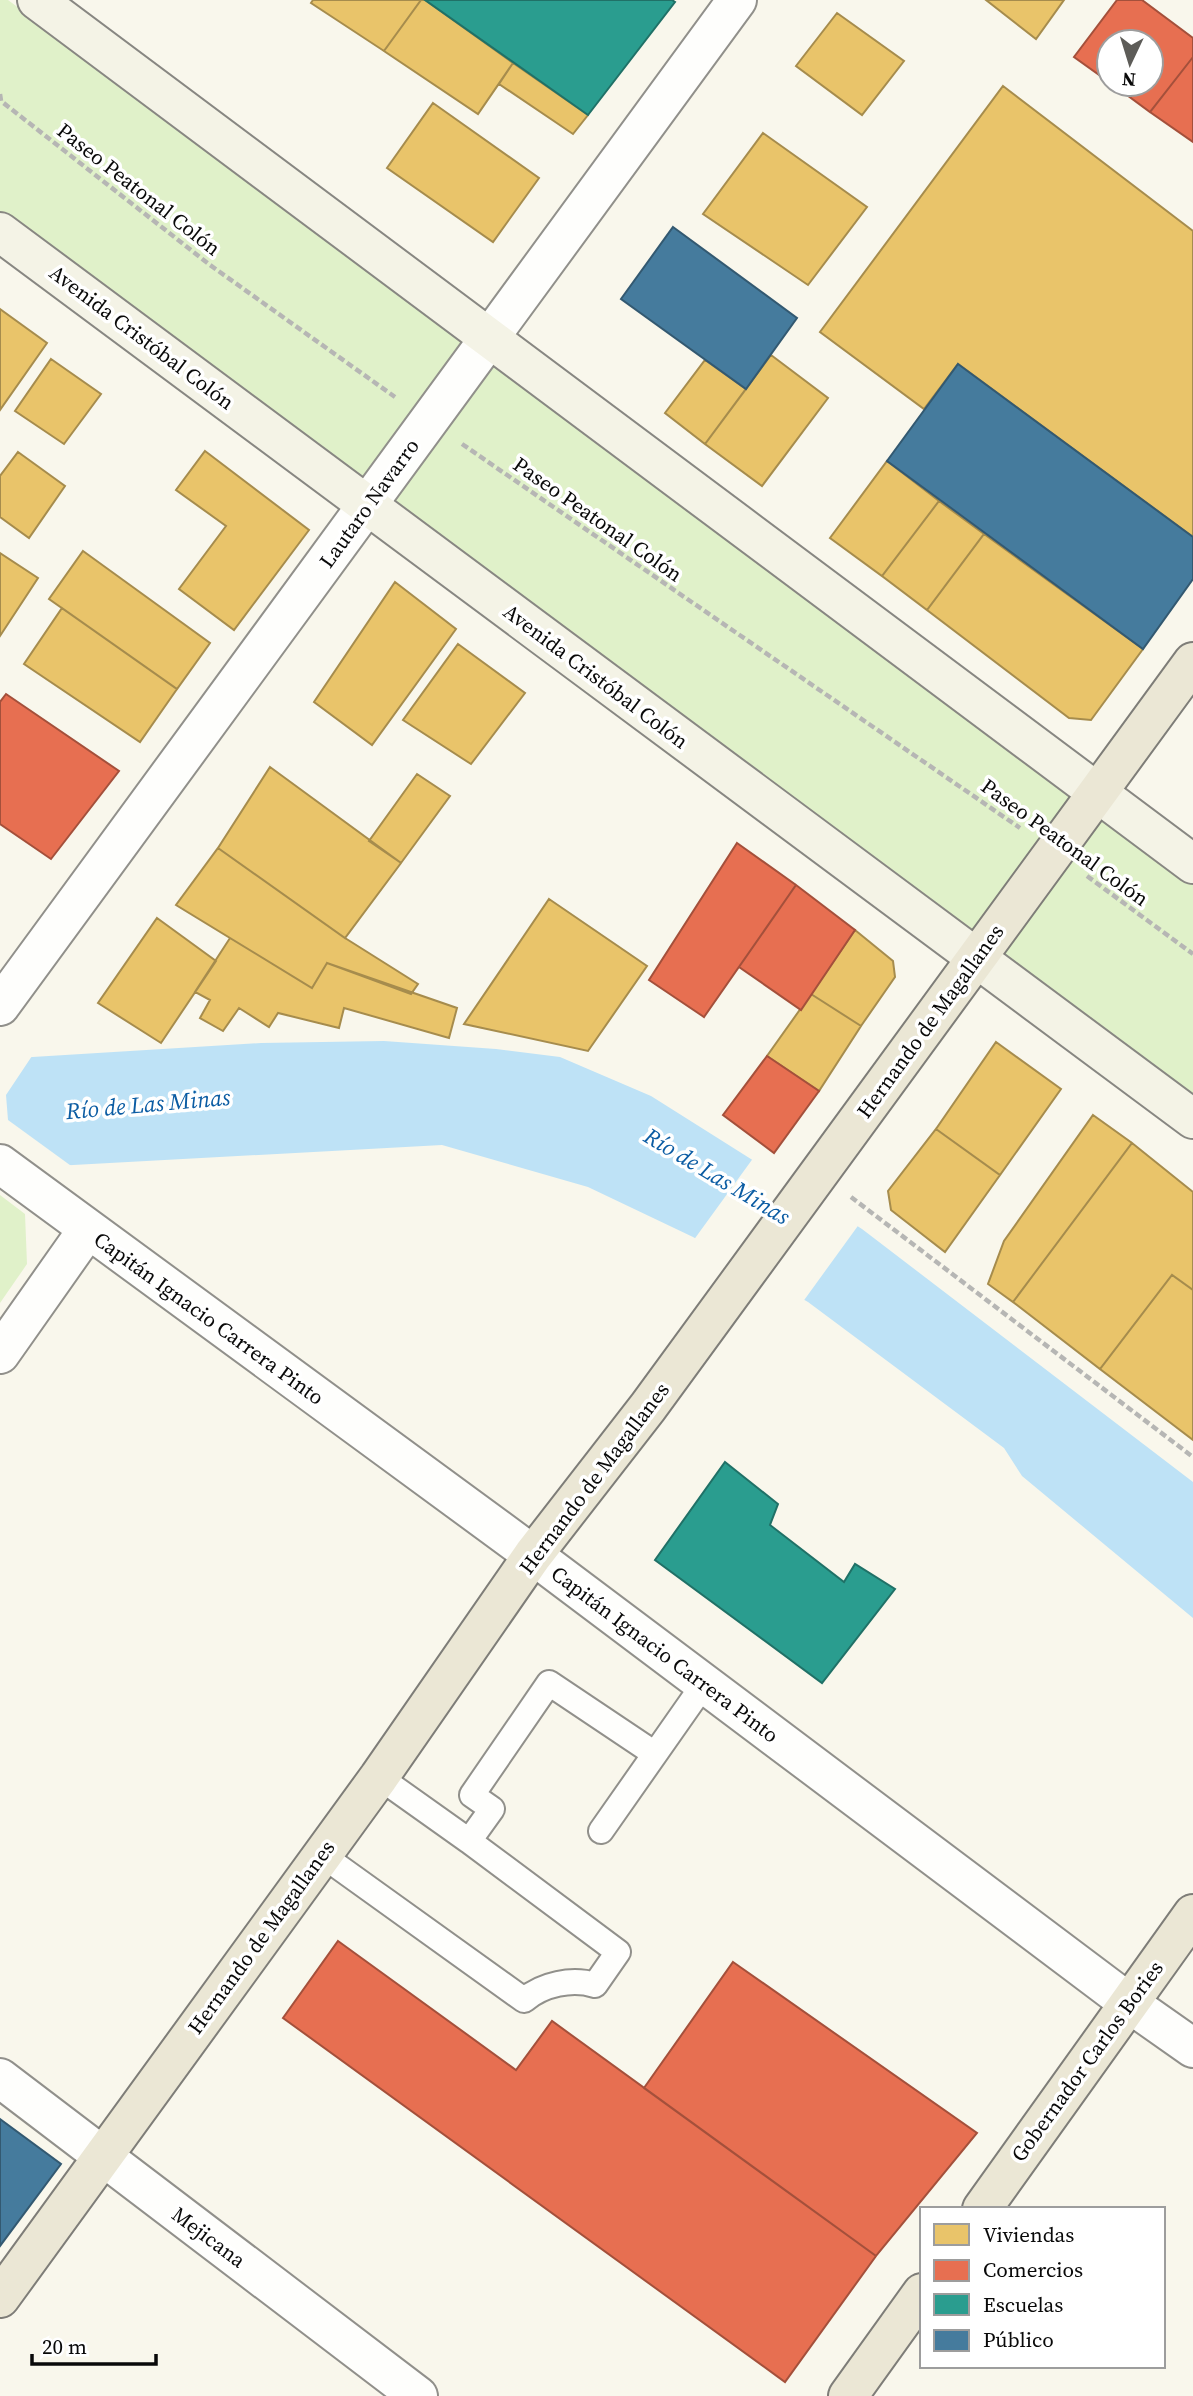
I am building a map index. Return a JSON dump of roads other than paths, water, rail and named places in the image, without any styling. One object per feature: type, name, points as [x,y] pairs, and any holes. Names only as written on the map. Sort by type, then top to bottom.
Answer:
[{"type":"main road","points":[[37,0],[1193,864]]},
{"type":"main road","name":"Avenida Cristóbal Colón","points":[[0,232],[1193,1119]]},
{"type":"main road","name":"Hernando de Magallanes","points":[[0,2298],[101,2155],[379,1777],[533,1555],[648,1407],[1193,662]]},
{"type":"main road","name":"Gobernador Carlos Bories","points":[[983,2207],[1193,1914]]},
{"type":"main road","points":[[848,2396],[920,2296]]},
{"type":"street","name":"Lautaro Navarro","points":[[0,1006],[737,0]]},
{"type":"street","name":"Capitán Ignacio Carrera Pinto","points":[[10,1171],[533,1555],[1129,2003],[1193,2048]]},
{"type":"street","points":[[0,1354],[88,1229]]},
{"type":"street","name":"Mejicana","points":[[0,2078],[418,2396]]},
{"type":"lane","points":[[469,1841],[492,1809],[472,1795],[549,1683],[655,1754]]},
{"type":"lane","points":[[601,1831],[704,1684]]},
{"type":"lane","points":[[321,1855],[524,2000],[537,1988],[582,1981],[596,1985],[618,1952],[379,1777]]},
{"type":"water","name":"Río de Las Minas","points":[[384,1041],[496,1049],[560,1057],[651,1096],[862,1229],[1193,1482],[1193,1618],[1022,1476],[1004,1448],[808,1302],[693,1237],[588,1187],[442,1145],[0,1169],[0,1059],[261,1043]]}]
